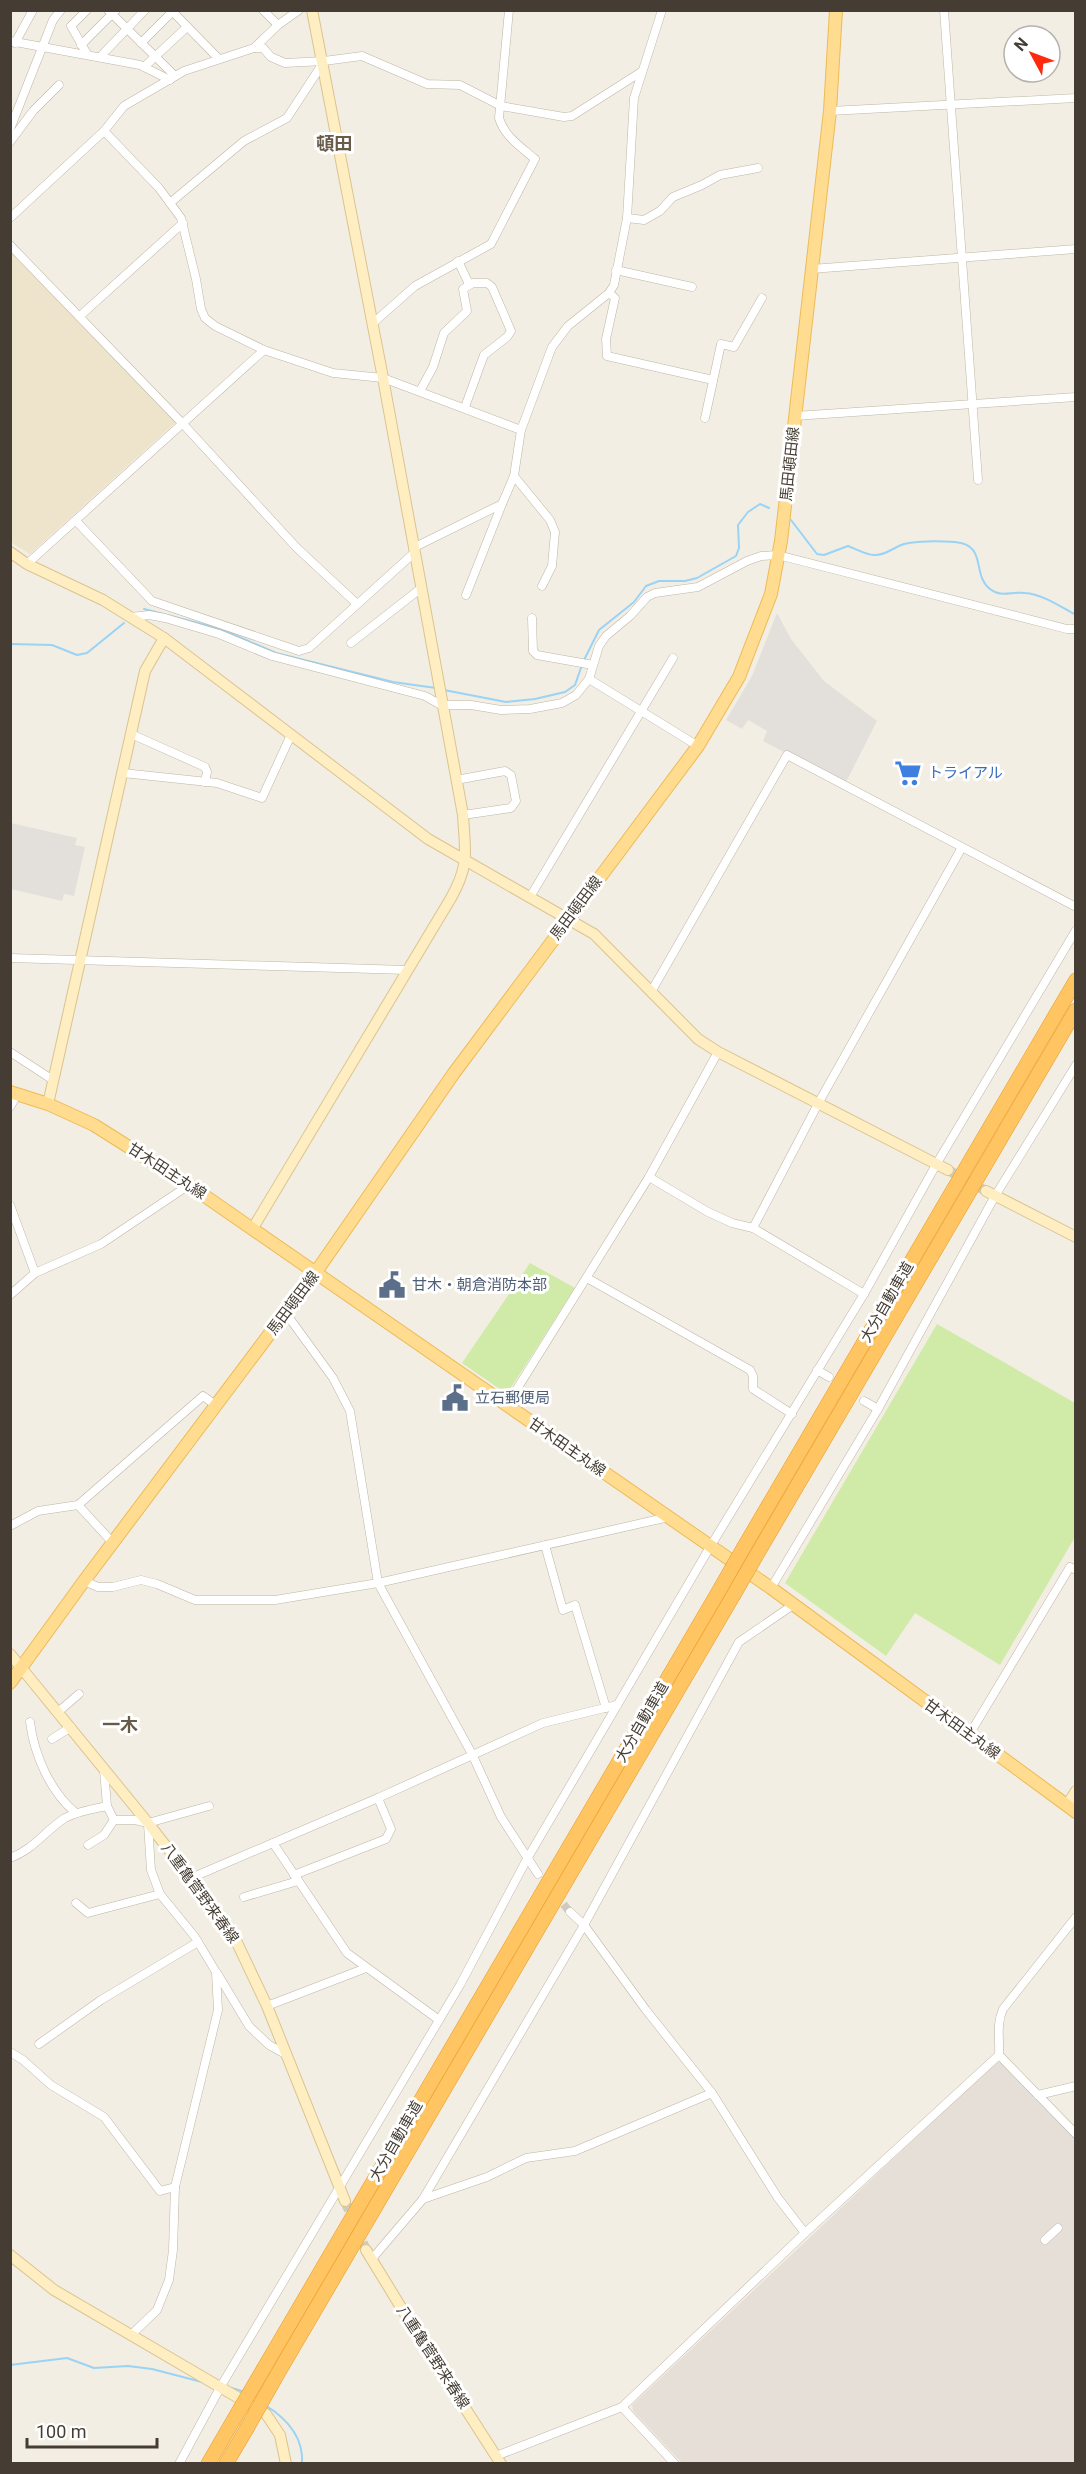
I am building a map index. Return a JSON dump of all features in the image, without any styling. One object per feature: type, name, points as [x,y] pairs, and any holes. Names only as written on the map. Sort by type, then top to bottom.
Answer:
[{"type":"highway","name":"大分自動車道","points":[[208,2463],[1076,980]]},
{"type":"highway","name":"大分自動車道","points":[[226,2463],[1076,1010]]},
{"type":"main road","name":"馬田頓田線","points":[[10,1683],[316,1272],[454,1073],[698,746],[739,677],[771,594],[778,555],[830,111],[836,10]]},
{"type":"main road","name":"甘木田主丸線","points":[[14,1093],[48,1104],[94,1125],[253,1228],[771,1588],[1071,1808]]},
{"type":"street","points":[[33,10],[13,42],[43,45],[87,54],[144,67],[172,78]]},
{"type":"street","points":[[87,10],[70,26],[87,54]]},
{"type":"street","points":[[99,57],[145,10]]},
{"type":"street","points":[[263,10],[278,25]]},
{"type":"street","points":[[254,48],[278,25],[299,10]]},
{"type":"street","points":[[253,1228],[460,880],[466,862],[456,780],[324,61],[312,10]]},
{"type":"street","points":[[372,324],[415,286],[490,244],[535,159],[517,145],[502,128],[499,118],[509,10]]},
{"type":"street","points":[[466,595],[514,476],[521,430],[552,347],[558,336],[609,294],[614,285],[627,218],[634,98],[662,10]]},
{"type":"street","points":[[944,10],[978,480]]},
{"type":"street","points":[[141,43],[172,11],[219,59]]},
{"type":"street","points":[[10,129],[57,12]]},
{"type":"street","points":[[81,45],[112,12],[172,78]]},
{"type":"street","points":[[144,67],[187,27]]},
{"type":"street","points":[[10,218],[104,131],[124,106],[184,71],[254,48],[263,48],[271,57],[285,63],[362,56],[428,84],[460,86],[501,106],[564,117],[572,116],[641,72]]},
{"type":"street","points":[[170,203],[244,141],[287,118],[324,61]]},
{"type":"street","points":[[10,142],[33,111],[58,85]]},
{"type":"street","points":[[830,111],[1076,98]]},
{"type":"street","points":[[104,131],[159,189],[181,218],[201,309],[206,318],[215,326],[264,350],[333,373],[383,378],[521,430]]},
{"type":"street","points":[[627,218],[644,220],[660,211],[673,197],[720,175],[758,168]]},
{"type":"street","points":[[80,316],[183,223]]},
{"type":"street","points":[[10,244],[183,424],[296,547],[357,603]]},
{"type":"street","points":[[811,269],[1076,249]]},
{"type":"street","points":[[458,261],[469,284]]},
{"type":"street","points":[[616,270],[692,287]]},
{"type":"street","points":[[420,391],[433,367],[444,333],[467,311],[468,304],[462,291],[465,286],[489,284],[511,331],[507,337],[484,354],[465,407]]},
{"type":"street","points":[[609,294],[615,298],[606,339],[607,356],[713,380]]},
{"type":"street","points":[[705,418],[721,344],[734,347],[762,298]]},
{"type":"street","points":[[27,564],[264,350]]},
{"type":"street","points":[[795,416],[973,406],[1076,397]]},
{"type":"street","points":[[514,476],[550,520],[555,532],[552,566],[542,586]]},
{"type":"street","points":[[76,521],[152,601],[299,651],[309,648],[413,550],[502,504]]},
{"type":"street","points":[[10,552],[27,564],[103,600],[164,638],[394,814],[466,862],[594,934],[698,1038],[718,1052],[948,1170]]},
{"type":"street","points":[[131,617],[149,615],[165,618],[219,634],[272,656],[440,701],[501,710],[530,709],[571,699],[582,690],[589,679],[588,664],[606,636],[630,616],[647,597],[655,593],[684,591],[698,587],[761,556],[778,555],[1067,629],[1076,629]]},
{"type":"street","points":[[351,643],[420,589]]},
{"type":"street","points":[[532,618],[535,654],[541,657],[588,664]]},
{"type":"street","points":[[48,1104],[145,671],[164,638]]},
{"type":"street","points":[[530,897],[673,658]]},
{"type":"street","points":[[589,679],[698,746]]},
{"type":"street","points":[[131,734],[205,767],[207,772],[205,782]]},
{"type":"street","points":[[123,773],[217,783],[262,798],[291,735]]},
{"type":"street","points":[[651,992],[787,755],[1076,907]]},
{"type":"street","points":[[456,780],[505,771],[511,775],[516,801],[512,808],[462,815]]},
{"type":"street","points":[[753,1228],[819,1102],[962,849]]},
{"type":"street","points":[[179,2463],[221,2386],[439,2020],[527,1859],[617,1705],[792,1414],[816,1370],[864,1294],[937,1163],[1076,930]]},
{"type":"street","points":[[10,958],[407,970]]},
{"type":"street","points":[[10,1052],[53,1080]]},
{"type":"street","points":[[507,1405],[649,1176],[718,1052]]},
{"type":"street","points":[[771,1588],[878,1409],[991,1193],[1076,1065]]},
{"type":"street","points":[[10,1107],[14,1093]]},
{"type":"street","points":[[649,1176],[708,1212],[732,1223],[753,1228],[864,1294]]},
{"type":"street","points":[[10,1296],[35,1273],[101,1244],[189,1185]]},
{"type":"street","points":[[991,1193],[1076,1237]]},
{"type":"street","points":[[10,1205],[35,1273]]},
{"type":"street","points":[[587,1278],[750,1370],[753,1376],[753,1389],[792,1414]]},
{"type":"street","points":[[285,1312],[333,1378],[350,1411],[378,1583],[472,1754],[501,1817],[538,1874]]},
{"type":"street","points":[[816,1370],[829,1377]]},
{"type":"street","points":[[10,1526],[38,1511],[78,1504],[203,1396],[217,1406]]},
{"type":"street","points":[[864,1401],[878,1409]]},
{"type":"street","points":[[78,1504],[113,1543]]},
{"type":"street","points":[[84,1581],[98,1587],[113,1587],[141,1580],[158,1584],[195,1600],[274,1600],[378,1583],[669,1517]]},
{"type":"street","points":[[545,1545],[563,1610],[575,1605],[606,1708]]},
{"type":"street","points":[[969,1735],[1070,1568],[1076,1570]]},
{"type":"street","points":[[369,2255],[423,2199],[584,1925],[739,1642],[793,1605]]},
{"type":"street","name":"八重亀菅野来春線","points":[[10,1654],[104,1768],[231,1930],[267,2006],[345,2201]]},
{"type":"street","points":[[58,1712],[78,1694]]},
{"type":"street","points":[[190,1878],[378,1798],[543,1723],[617,1705]]},
{"type":"street","points":[[30,1722],[33,1741],[40,1760],[59,1795],[76,1813]]},
{"type":"street","points":[[52,1739],[71,1727]]},
{"type":"street","points":[[104,1768],[107,1806],[114,1820]]},
{"type":"street","points":[[1071,1808],[1076,1791]]},
{"type":"street","points":[[244,1898],[386,1839],[391,1829],[378,1798]]},
{"type":"street","points":[[10,1858],[25,1851],[64,1819],[76,1813],[107,1806]]},
{"type":"street","points":[[114,1820],[135,1820],[148,1823],[209,1806]]},
{"type":"street","points":[[88,1845],[104,1835],[114,1820]]},
{"type":"street","points":[[148,1823],[151,1870],[160,1894],[198,1942],[249,2026],[269,2044],[287,2055]]},
{"type":"street","points":[[273,1843],[347,1953],[439,2020]]},
{"type":"street","points":[[76,1903],[88,1913],[160,1894]]},
{"type":"street","points":[[570,1912],[584,1925],[646,2010],[712,2093],[778,2198],[805,2233]]},
{"type":"street","points":[[1076,1917],[1003,2008],[997,2027],[999,2055],[1076,2134]]},
{"type":"street","points":[[39,2044],[101,2000],[198,1942]]},
{"type":"street","points":[[267,2006],[366,1968]]},
{"type":"street","points":[[131,2335],[157,2310],[169,2280],[173,2250],[175,2187],[218,2010],[216,1972]]},
{"type":"street","points":[[10,2052],[23,2060],[51,2085],[104,2117],[160,2191],[175,2187]]},
{"type":"street","points":[[499,2460],[622,2407],[805,2233],[999,2055]]},
{"type":"street","points":[[1038,2095],[1076,2086]]},
{"type":"street","points":[[423,2199],[487,2177],[526,2158],[575,2151],[712,2093]]},
{"type":"street","points":[[1045,2240],[1058,2229]]},
{"type":"street","points":[[10,2255],[54,2290],[266,2414],[280,2435],[286,2463]]},
{"type":"street","name":"八重亀菅野来春線","points":[[369,2255],[499,2460]]},
{"type":"street","points":[[622,2407],[675,2463]]},
{"type":"shaded area","points":[[10,246],[177,421],[30,554],[11,542]]},
{"type":"shaded area","points":[[777,613],[791,639],[824,681],[877,721],[845,784],[763,741],[767,731],[748,720],[742,729],[726,720],[752,676]]},
{"type":"shaded area","points":[[11,823],[77,838],[75,845],[85,847],[74,896],[64,894],[62,901],[11,889]]},
{"type":"shaded area","points":[[996,2062],[1003,2063],[1075,2138],[1075,2463],[682,2463],[633,2411],[632,2405]]},
{"type":"green space","points":[[530,1263],[575,1288],[507,1394],[462,1363]]},
{"type":"green space","points":[[937,1324],[1075,1403],[1075,1537],[1000,1665],[915,1613],[886,1656],[785,1583]]},
{"type":"waterway","points":[[584,660],[599,630],[634,602],[646,586],[659,581],[685,581],[697,578],[736,556],[739,548],[738,525],[748,512],[760,504],[769,508]]},
{"type":"waterway","points":[[791,520],[817,554],[824,555],[848,546],[864,553],[878,555],[904,544],[916,542],[965,544],[976,554],[984,583],[994,592],[1025,593],[1038,596],[1076,615]]},
{"type":"waterway","points":[[144,609],[221,629],[276,653],[393,682],[436,688]]},
{"type":"waterway","points":[[10,644],[52,645],[77,655],[87,653],[124,623]]},
{"type":"waterway","points":[[444,690],[506,702],[535,699],[565,692],[575,685],[582,665]]},
{"type":"waterway","points":[[10,2365],[67,2358],[94,2368],[128,2366],[152,2369],[202,2382]]},
{"type":"waterway","points":[[228,2387],[245,2392]]},
{"type":"waterway","points":[[265,2405],[292,2429],[300,2445],[302,2464]]},
{"type":"tunnel","points":[[948,1170],[986,1191]]},
{"type":"tunnel","points":[[556,1895],[570,1912]]},
{"type":"tunnel","points":[[345,2201],[366,2250]]},
{"type":"place","name":"トライアル","points":[[908,773]]},
{"type":"place","name":"甘木・朝倉消防本部","points":[[392,1285]]},
{"type":"place","name":"立石郵便局","points":[[455,1398]]},
{"type":"district","name":"頓田","points":[[334,143]]},
{"type":"district","name":"一木","points":[[120,1724]]}]
